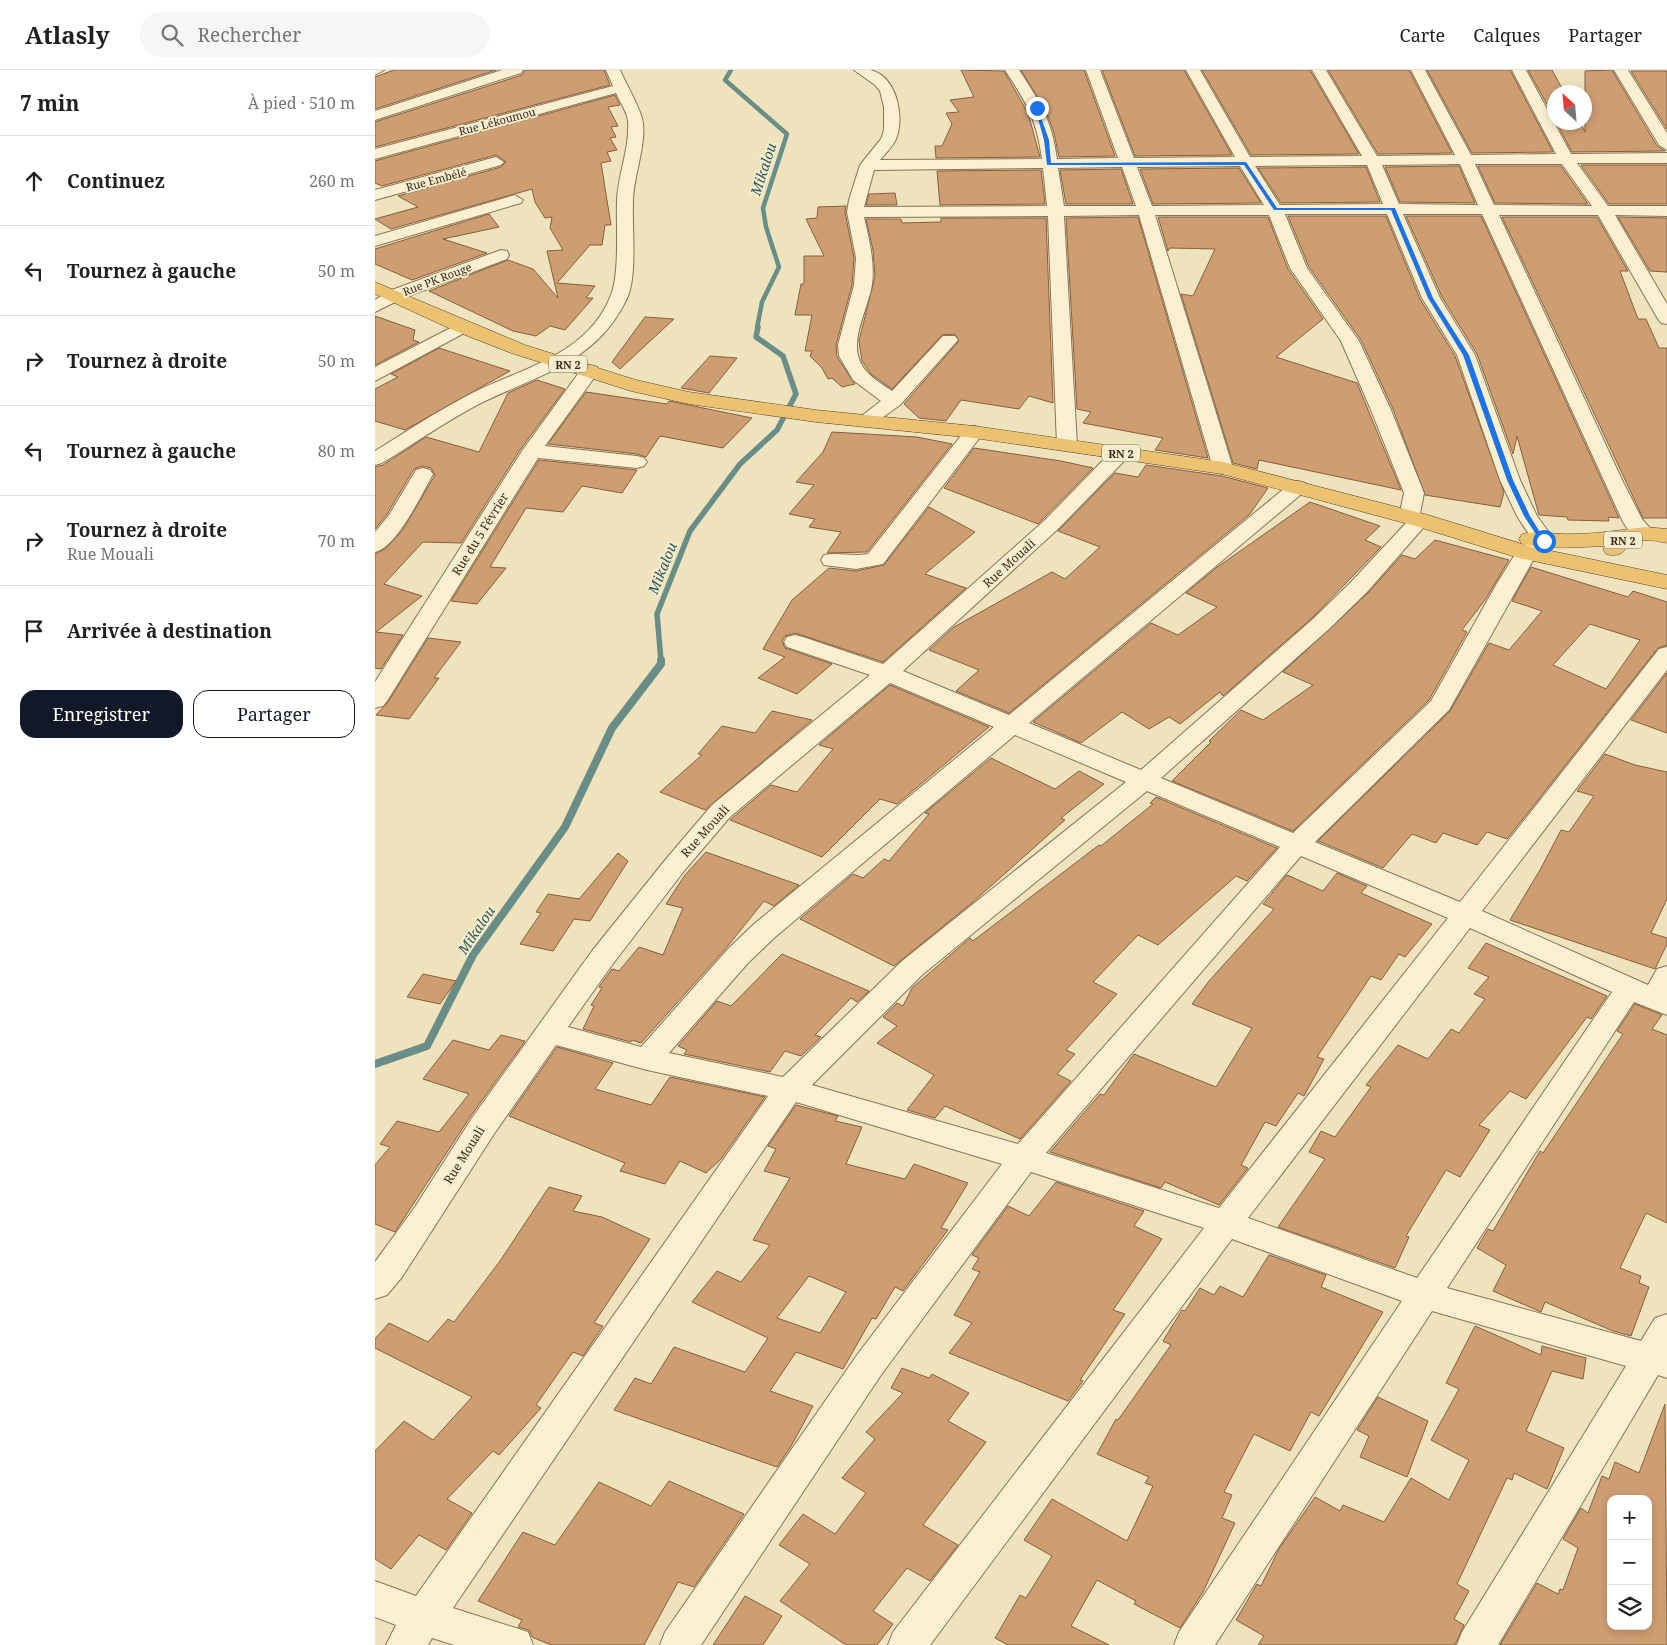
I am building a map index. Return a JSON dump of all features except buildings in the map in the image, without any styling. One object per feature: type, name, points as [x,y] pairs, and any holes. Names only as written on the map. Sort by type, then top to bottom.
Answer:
[{"type":"highway","name":"RN 2","points":[[375,287],[462,327],[518,349],[631,385],[689,398],[816,416],[974,432],[1223,468],[1414,519],[1535,547],[1665,583]]},
{"type":"highway","name":"RN 2","points":[[1535,547],[1635,536],[1667,536]]},
{"type":"highway","name":"RN 2","points":[[1630,573],[1620,566],[1614,558],[1613,550],[1618,543],[1635,536]]},
{"type":"street","points":[[375,116],[516,70]]},
{"type":"street","points":[[375,459],[471,401],[560,361],[603,325],[620,294],[623,276],[625,197],[634,143],[635,120],[613,70]]},
{"type":"street","points":[[861,70],[880,82],[887,91],[891,107],[888,140],[868,165],[855,212],[864,258],[863,278],[847,345],[848,356],[851,365],[861,376],[893,401]]},
{"type":"street","points":[[1012,70],[1037,108],[1047,140],[1056,210],[1067,445]]},
{"type":"street","points":[[1093,70],[1126,163],[1145,209],[1178,313],[1223,468]]},
{"type":"street","points":[[414,1631],[789,1089],[912,968],[1143,782],[1334,611],[1359,587],[1414,519],[1414,493],[1381,410],[1350,341],[1299,268],[1275,209],[1246,164],[1193,70]]},
{"type":"street","points":[[679,1645],[869,1365],[1024,1158],[1296,845],[1441,705],[1473,643],[1535,547],[1527,516],[1510,480],[1466,355],[1431,298],[1373,162],[1319,70]]},
{"type":"street","points":[[1418,70],[1466,161],[1489,210],[1633,522],[1635,536]]},
{"type":"street","points":[[1519,70],[1551,126],[1566,159],[1603,211],[1667,319]]},
{"type":"street","points":[[1621,70],[1667,145]]},
{"type":"street","name":"Rue Lékoumou","points":[[375,154],[620,88]]},
{"type":"street","points":[[868,165],[1246,164],[1667,158]]},
{"type":"street","name":"Rue Embélé","points":[[375,195],[496,162]]},
{"type":"street","points":[[375,241],[515,200]]},
{"type":"street","points":[[855,212],[1145,209],[1667,212]]},
{"type":"street","name":"Rue PK Rouge","points":[[375,307],[395,296],[501,255]]},
{"type":"street","points":[[375,375],[462,327]]},
{"type":"street","points":[[865,421],[893,401],[949,340]]},
{"type":"street","name":"Rue du 5 Février","points":[[375,701],[532,451],[590,371]]},
{"type":"street","points":[[833,560],[856,563],[875,559],[974,432]]},
{"type":"street","points":[[532,451],[637,462]]},
{"type":"street","name":"Rue Mouali","points":[[375,1285],[390,1268],[427,1216],[483,1126],[602,958],[721,811],[887,674],[1052,524],[1121,453]]},
{"type":"street","points":[[375,546],[398,518],[423,474]]},
{"type":"street","points":[[647,1059],[738,956],[764,931],[1298,488]]},
{"type":"street","points":[[795,642],[887,674],[1143,782],[1654,992],[1424,1295],[1193,1645]]},
{"type":"street","points":[[907,1645],[1226,1223],[1667,654]]},
{"type":"street","points":[[550,1034],[647,1059],[789,1089],[1024,1158],[1226,1223],[1424,1295],[1659,1361]]},
{"type":"street","points":[[1476,1645],[1659,1361],[1667,1328]]},
{"type":"street","points":[[375,1599],[414,1631],[514,1645]]},
{"type":"waterway","name":"Mikalou","points":[[731,70],[725,80],[787,134],[763,208],[766,227],[779,267],[762,302],[757,328]]},
{"type":"waterway","name":"Mikalou","points":[[661,661],[657,614],[690,531],[740,464],[777,430],[796,394],[783,356],[756,337],[758,327]]},
{"type":"waterway","name":"Mikalou","points":[[375,1064],[427,1046],[473,955],[565,827],[612,728],[661,664],[661,661]]},
{"type":"route","points":[[1037,108],[1047,140],[1049,164],[1246,164],[1275,209],[1393,209],[1406,244],[1431,298],[1466,355],[1510,480],[1527,516],[1544,541]]}]
